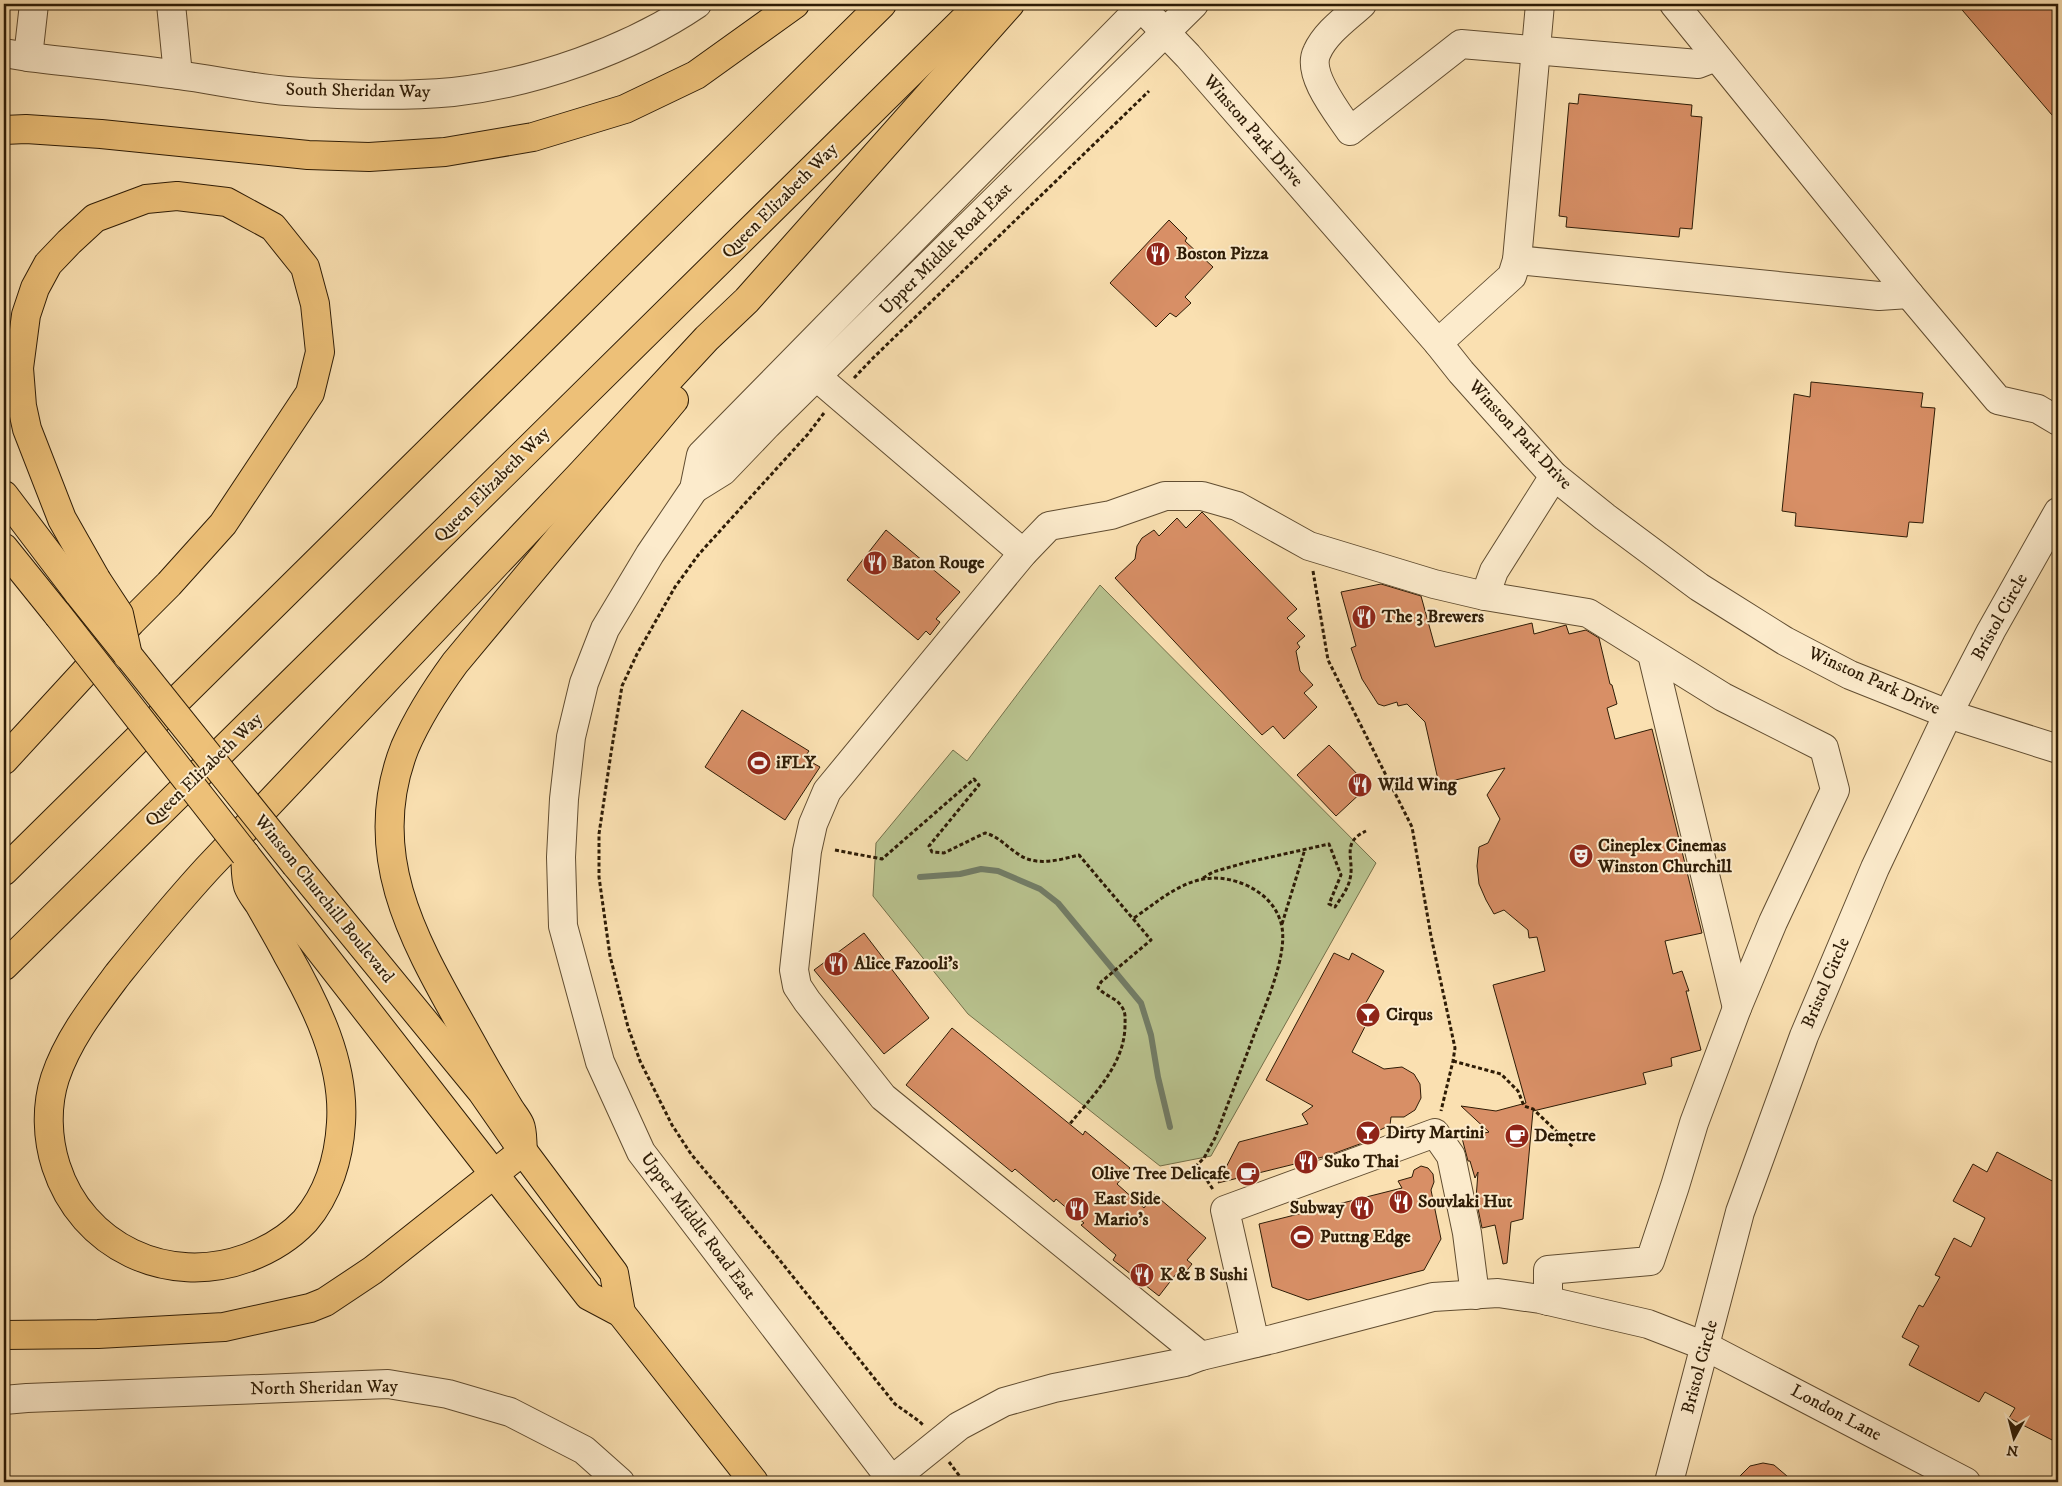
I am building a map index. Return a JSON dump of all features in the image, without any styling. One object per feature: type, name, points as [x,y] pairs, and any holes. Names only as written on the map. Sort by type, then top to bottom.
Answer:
[{"type":"main road","points":[[4,130],[26,129],[101,134],[308,155],[369,157],[445,152],[533,137],[625,109],[696,75],[796,4]]},
{"type":"main road","points":[[4,871],[882,4]]},
{"type":"main road","name":"Queen Elizabeth Way","points":[[4,966],[980,4]]},
{"type":"main road","points":[[265,896],[322,1024],[332,1052],[338,1082],[341,1115],[339,1148],[333,1171],[316,1205],[304,1221],[275,1246],[223,1265],[204,1268],[185,1268],[146,1259],[116,1245],[89,1222],[67,1192],[55,1163],[49,1128],[51,1091],[60,1065],[73,1038],[99,999],[155,927],[207,869],[589,466],[707,338],[747,300],[1010,4]]},
{"type":"main road","points":[[4,760],[223,524],[310,393],[320,352],[315,304],[304,267],[273,227],[227,202],[176,196],[146,199],[95,218],[68,242],[48,264],[35,288],[26,315],[20,368],[22,406],[27,429],[88,586]]},
{"type":"main road","points":[[4,1336],[98,1334],[224,1327],[310,1308],[325,1302],[373,1270],[523,1151],[520,1125],[484,1066],[431,968],[410,926],[399,895],[392,864],[390,824],[397,775],[405,748],[418,722],[428,703],[455,663],[718,346],[747,300]]},
{"type":"main road","points":[[4,495],[88,586]]},
{"type":"main road","name":"Winston Churchill Boulevard","points":[[4,548],[245,854],[248,887],[265,896],[494,1173],[589,1296],[621,1313],[754,1482]]},
{"type":"main road","name":"Winston Churchill Boulevard","points":[[88,586],[120,614],[128,656],[482,1092],[523,1151],[614,1273],[621,1313]]},
{"type":"street","points":[[16,55],[34,4]]},
{"type":"street","points":[[171,4],[178,75]]},
{"type":"street","name":"South Sheridan Way","points":[[16,55],[178,75],[286,91],[399,94],[454,92],[524,79],[578,63],[630,42],[678,17],[697,4]]},
{"type":"street","name":"Upper Middle Road East","points":[[694,489],[724,471],[767,424],[817,377],[1194,4]]},
{"type":"street","points":[[1362,4],[1327,36],[1316,53],[1314,66],[1321,86],[1350,131],[1461,44],[1698,64],[1716,57]]},
{"type":"street","points":[[1438,343],[1512,276],[1517,260],[1540,4]]},
{"type":"street","points":[[1674,4],[1908,294],[1998,400],[2038,409],[2058,421]]},
{"type":"street","name":"Upper Middle Road East","points":[[892,1481],[641,1152],[600,1062],[564,926],[560,857],[564,799],[572,737],[584,683],[605,629],[650,554],[694,489],[700,455],[1142,6]]},
{"type":"street","name":"Winston Park Drive","points":[[1142,6],[1554,476],[1699,587],[1786,641],[1850,675],[1948,714],[2058,749]]},
{"type":"street","points":[[1517,260],[1878,296],[1908,294]]},
{"type":"street","points":[[817,377],[1023,553]]},
{"type":"street","points":[[1485,596],[1494,571],[1554,476]]},
{"type":"street","points":[[1201,1356],[883,1097],[807,1001],[798,986],[794,970],[804,895],[807,851],[813,824],[827,791],[1023,553],[1048,526],[1111,515],[1165,496],[1202,496],[1237,506],[1309,546],[1434,584],[1485,596],[1588,613],[1723,697],[1824,748],[1835,790],[1773,922],[1737,1008],[1694,1123],[1676,1186],[1650,1261],[1548,1270],[1548,1301]]},
{"type":"street","name":"Bristol Circle","points":[[1669,1482],[1740,1212],[1804,1036],[1875,868],[1948,714],[1991,630],[2058,512]]},
{"type":"street","points":[[1652,654],[1737,1008]]},
{"type":"street","points":[[1255,1344],[1225,1210],[1435,1133],[1451,1156],[1467,1233],[1475,1295]]},
{"type":"street","name":"London Lane","points":[[892,1481],[960,1426],[1004,1402],[1054,1388],[1185,1362],[1201,1356],[1255,1344],[1433,1297],[1498,1293],[1548,1301],[1648,1324],[1705,1346],[1966,1482]]},
{"type":"street","name":"North Sheridan Way","points":[[4,1400],[388,1384],[448,1394],[510,1412],[584,1450],[620,1482]]},
{"type":"path","points":[[964,1482],[919,1421],[895,1404],[778,1258],[691,1154],[672,1125],[648,1077],[628,1027],[610,956],[599,877],[599,834],[610,753],[622,686],[637,654],[675,587],[699,554],[808,434],[838,395],[873,358],[1149,91]]},
{"type":"path","points":[[1309,546],[1328,660],[1412,827],[1430,936],[1455,1048],[1435,1133]]},
{"type":"path","points":[[835,850],[882,860],[974,780],[979,784],[929,846],[932,852],[944,853],[985,833],[992,835],[1019,855],[1030,860],[1052,861],[1078,855],[1134,918],[1151,940],[1101,982],[1098,988],[1122,1006],[1125,1014],[1125,1031],[1120,1054],[1110,1073],[1069,1124]]},
{"type":"path","points":[[1202,879],[1213,872],[1329,844],[1341,875],[1328,904],[1335,907],[1350,879],[1350,845],[1357,835],[1366,831]]},
{"type":"path","points":[[1225,1210],[1197,1165],[1204,1158],[1215,1138],[1273,984],[1282,942],[1282,924],[1305,849]]},
{"type":"path","points":[[1134,918],[1185,883],[1202,879],[1228,879],[1263,894],[1275,907],[1282,924]]},
{"type":"path","points":[[1453,1061],[1501,1074],[1518,1091],[1524,1106],[1533,1109],[1573,1147]]},
{"type":"green space","points":[[1100,585],[1376,863],[1211,1156],[1160,1166],[968,1014],[873,896],[876,843],[953,750],[967,761]]},
{"type":"building","points":[[1957,4],[2058,4],[2058,122]]},
{"type":"building","points":[[1579,94],[1692,105],[1691,116],[1702,117],[1692,229],[1680,228],[1679,237],[1566,227],[1567,217],[1559,216],[1569,103],[1578,104]]},
{"type":"building","points":[[1169,220],[1187,238],[1185,241],[1213,267],[1185,297],[1191,303],[1176,317],[1170,313],[1156,327],[1110,283]]},
{"type":"building","points":[[1811,382],[1923,393],[1921,407],[1935,408],[1923,523],[1909,522],[1907,537],[1795,526],[1796,513],[1782,511],[1794,394],[1810,397]]},
{"type":"building","points":[[1202,512],[1297,609],[1287,618],[1305,636],[1297,643],[1300,647],[1296,651],[1300,671],[1313,685],[1304,693],[1317,707],[1284,739],[1273,726],[1262,735],[1115,578],[1135,559],[1137,546],[1142,538],[1154,530],[1159,536],[1177,518],[1186,528]]},
{"type":"building","points":[[886,530],[960,592],[936,619],[940,622],[930,635],[926,631],[918,640],[847,580]]},
{"type":"building","name":"Cineplex Cinemas Winston Churchill","points":[[1381,584],[1421,596],[1435,647],[1532,623],[1534,634],[1566,625],[1569,634],[1586,630],[1599,638],[1617,704],[1607,708],[1615,739],[1652,729],[1702,933],[1665,941],[1673,974],[1682,971],[1689,991],[1686,991],[1701,1050],[1671,1058],[1672,1066],[1643,1073],[1646,1084],[1533,1111],[1523,1219],[1511,1222],[1507,1263],[1503,1264],[1495,1225],[1482,1228],[1476,1199],[1478,1172],[1475,1178],[1462,1138],[1489,1132],[1461,1106],[1496,1111],[1526,1103],[1493,985],[1545,971],[1537,937],[1529,938],[1528,930],[1504,910],[1494,914],[1479,884],[1477,866],[1479,847],[1488,843],[1500,819],[1487,795],[1505,768],[1439,784],[1425,722],[1407,704],[1398,706],[1397,702],[1384,706],[1378,704],[1362,679],[1351,648],[1356,646],[1341,592]]},
{"type":"building","name":"iFLY","points":[[742,710],[809,751],[804,758],[820,767],[785,820],[705,767]]},
{"type":"building","points":[[1329,745],[1365,782],[1364,790],[1336,816],[1297,775]]},
{"type":"building","points":[[864,933],[929,1018],[884,1054],[814,970]]},
{"type":"building","points":[[1334,953],[1349,960],[1352,953],[1384,971],[1364,1006],[1373,1011],[1352,1052],[1384,1069],[1402,1067],[1414,1074],[1420,1084],[1421,1098],[1415,1110],[1404,1117],[1391,1117],[1390,1125],[1376,1132],[1379,1137],[1327,1156],[1218,1183],[1239,1142],[1308,1124],[1302,1114],[1313,1106],[1266,1080]]},
{"type":"building","points":[[952,1028],[1083,1135],[1085,1131],[1130,1168],[1117,1184],[1144,1208],[1154,1194],[1206,1238],[1187,1260],[1192,1264],[1181,1278],[1176,1274],[1159,1296],[1113,1260],[1116,1255],[1081,1225],[1084,1223],[1056,1199],[1054,1202],[1015,1169],[1012,1172],[906,1085]]},
{"type":"building","points":[[1997,1152],[2058,1184],[2058,1443],[2009,1418],[2015,1408],[1985,1392],[1979,1402],[1909,1365],[1919,1346],[1902,1337],[1919,1305],[1923,1307],[1940,1277],[1935,1275],[1954,1238],[1971,1247],[1985,1218],[1953,1201],[1973,1164],[1987,1172]]},
{"type":"building","points":[[1421,1166],[1428,1168],[1433,1174],[1434,1182],[1431,1190],[1441,1239],[1424,1270],[1308,1300],[1272,1287],[1259,1224],[1402,1188],[1398,1181],[1412,1177],[1414,1170]]},
{"type":"building","points":[[1763,1463],[1774,1465],[1794,1482],[1734,1482],[1750,1466]]},
{"type":"waterway","points":[[920,877],[960,874],[981,869],[998,871],[1040,889],[1058,903],[1141,1003],[1151,1035],[1158,1077],[1170,1127]]},
{"type":"place","name":"Boston Pizza","points":[[1158,254]]},
{"type":"place","name":"Baton Rouge","points":[[875,563]]},
{"type":"place","name":"The 3 Brewers","points":[[1364,617]]},
{"type":"place","name":"iFLY","points":[[759,763]]},
{"type":"place","name":"Wild Wing","points":[[1360,785]]},
{"type":"place","name":"Cineplex Cinemas Winston Churchill","points":[[1581,856]]},
{"type":"place","name":"Alice Fazooli's","points":[[836,964]]},
{"type":"place","name":"Cirqus","points":[[1368,1015]]},
{"type":"place","name":"Dirty Martini","points":[[1368,1133]]},
{"type":"place","name":"Demetre","points":[[1517,1136]]},
{"type":"place","name":"Suko Thai","points":[[1306,1162]]},
{"type":"place","name":"Olive Tree Delicafe","points":[[1248,1174]]},
{"type":"place","name":"Souvlaki Hut","points":[[1401,1202]]},
{"type":"place","name":"Subway","points":[[1362,1208]]},
{"type":"place","name":"East Side Mario's","points":[[1077,1209]]},
{"type":"place","name":"Puttng Edge","points":[[1302,1237]]},
{"type":"place","name":"K & B Sushi","points":[[1142,1275]]}]
